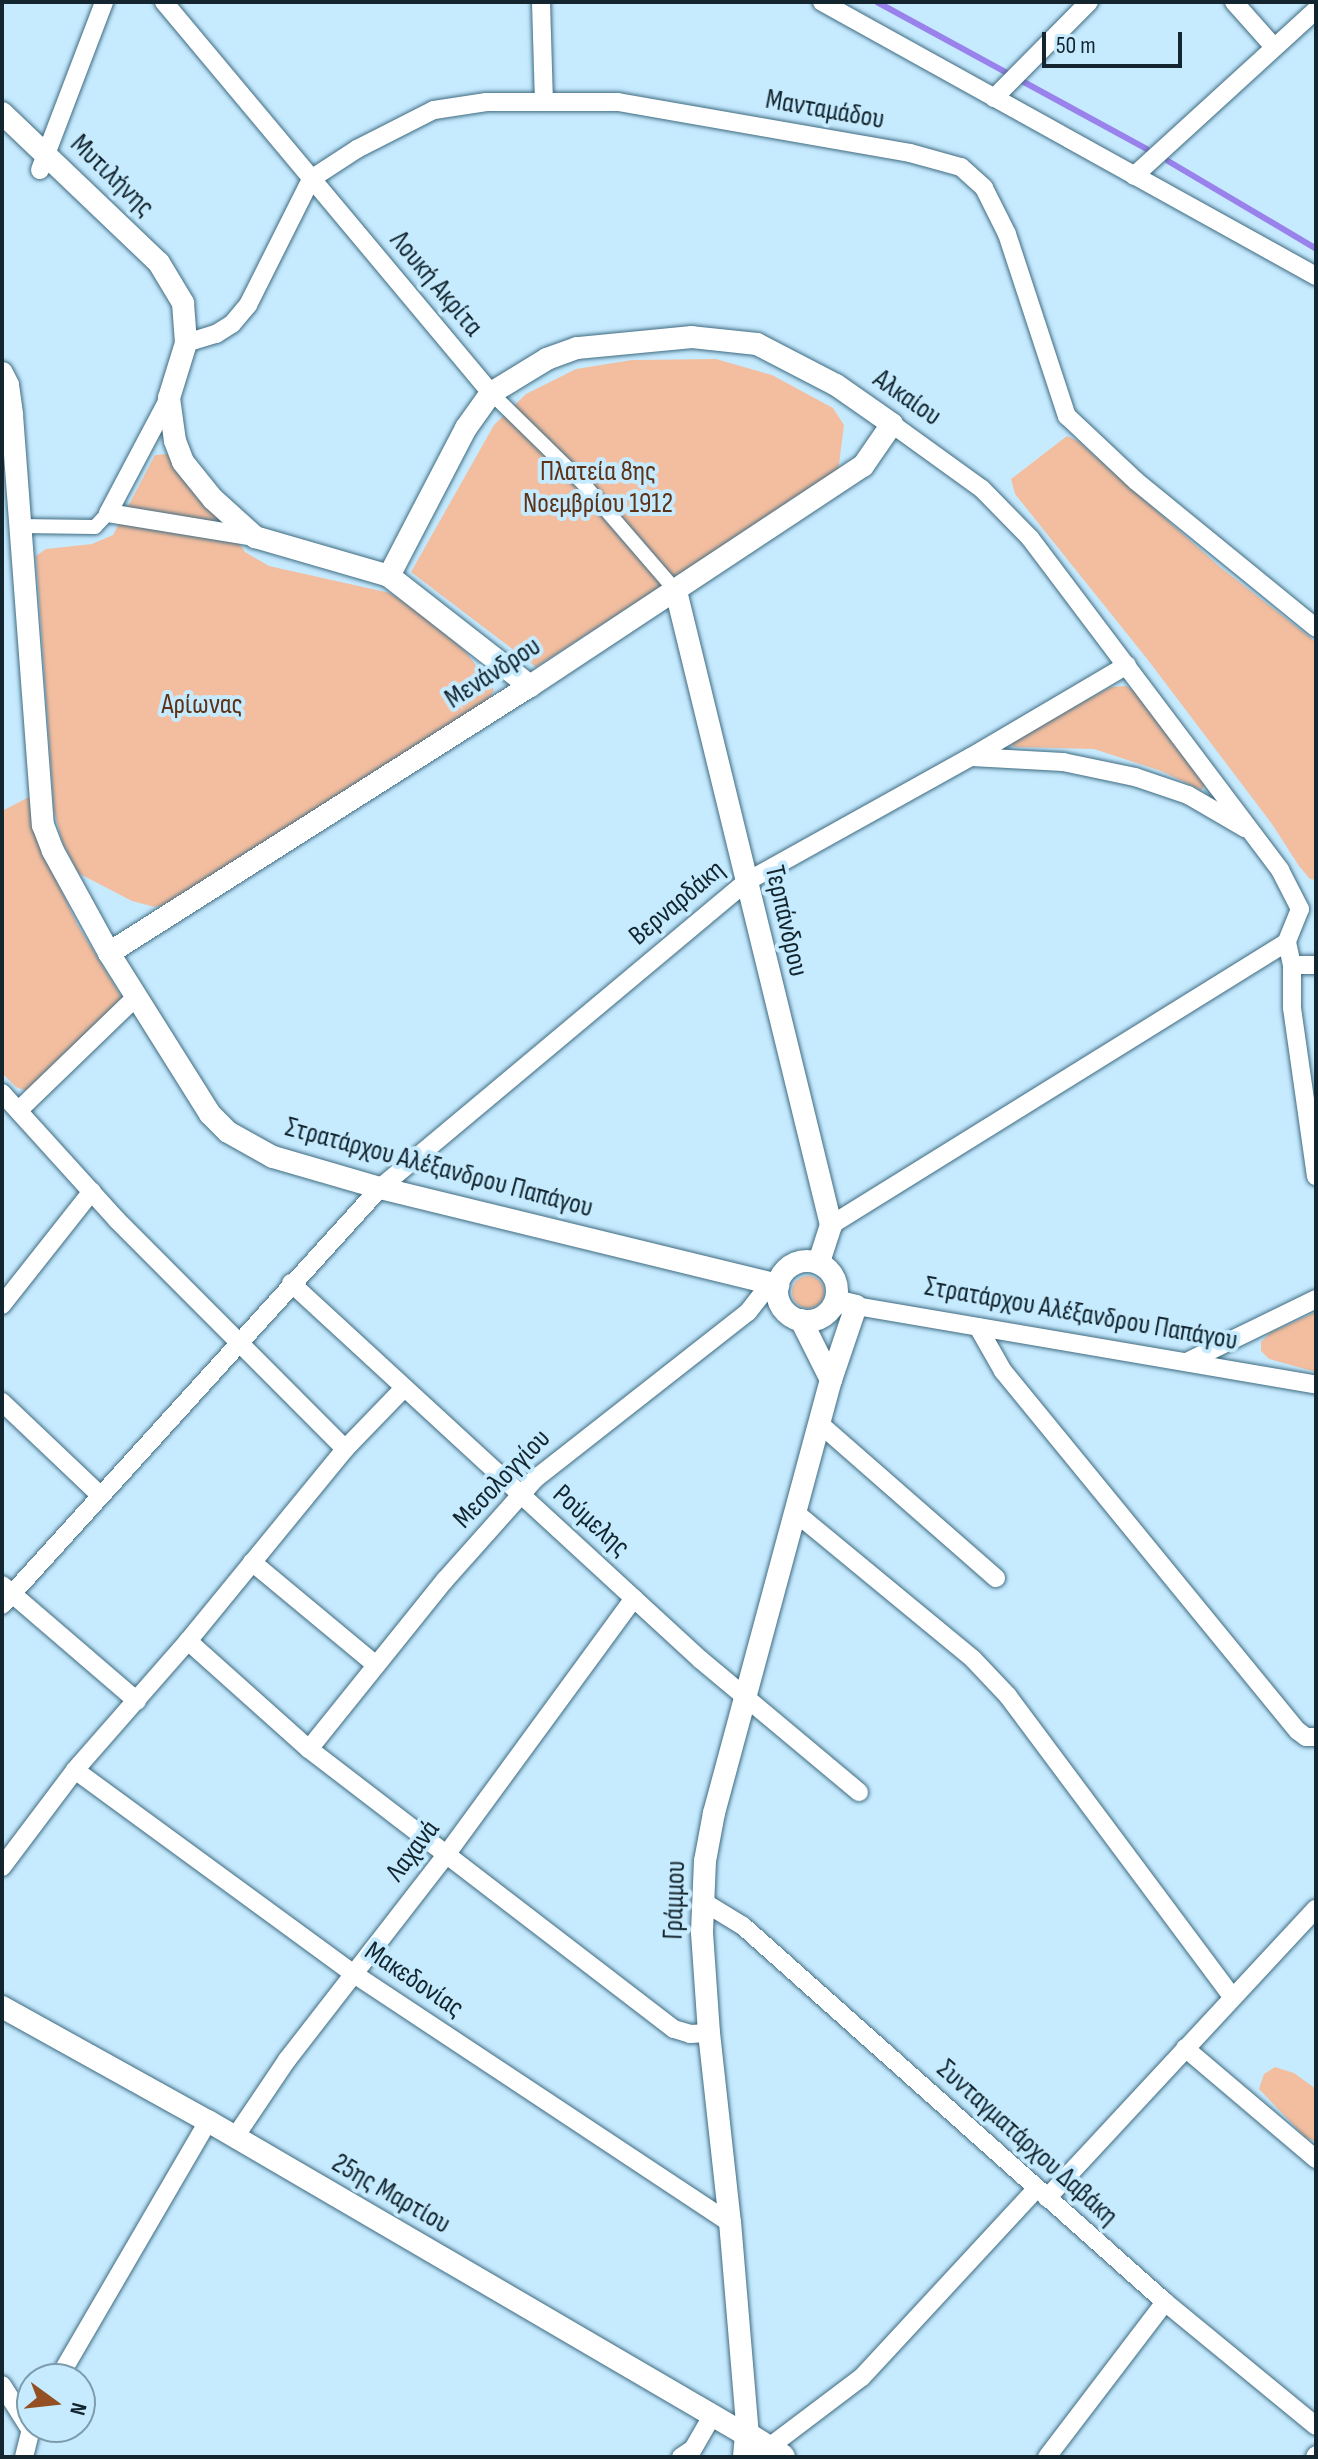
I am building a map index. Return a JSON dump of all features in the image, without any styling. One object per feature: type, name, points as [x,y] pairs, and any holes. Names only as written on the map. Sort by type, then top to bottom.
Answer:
[{"type":"street","points":[[43,162],[104,2]]},
{"type":"street","name":"Λουκή Ακρίτα","points":[[164,2],[491,393],[582,482],[676,591]]},
{"type":"street","points":[[541,2],[544,102]]},
{"type":"street","points":[[822,2],[998,92],[1134,176],[1316,276]]},
{"type":"street","points":[[998,92],[1089,2]]},
{"type":"street","points":[[1234,2],[1273,46]]},
{"type":"street","points":[[1134,176],[1316,10]]},
{"type":"street","name":"Μανταμάδου","points":[[311,179],[370,142],[434,110],[486,102],[618,102],[910,153],[961,167],[984,188],[1007,234],[1067,416],[1136,481],[1316,628]]},
{"type":"street","name":"Μυτιλήνης","points":[[2,113],[43,162]]},
{"type":"street","name":"Μυτιλήνης","points":[[2,133],[43,162],[159,263],[183,303],[186,343]]},
{"type":"street","points":[[20,526],[95,527],[108,513],[169,398],[186,343],[216,334],[232,324],[248,305],[311,179]]},
{"type":"street","name":"Αλκαίου","points":[[389,576],[466,428],[491,393],[547,359],[577,348],[714,337],[757,344],[791,359],[892,424],[1000,505],[1057,570],[1308,904]]},
{"type":"street","name":"Στρατάρχου Αλέξανδρου Παπάγου","points":[[2,373],[8,385],[7,418],[20,526],[43,825],[53,851],[109,953],[210,1114],[228,1132],[273,1157],[380,1188],[774,1284]]},
{"type":"street","points":[[169,398],[175,441],[183,462],[213,499],[255,537]]},
{"type":"street","name":"Μενάνδρου","points":[[109,953],[530,686],[863,466],[892,424]]},
{"type":"street","points":[[108,513],[255,537],[389,576],[530,686]]},
{"type":"street","name":"Τερπάνδρου","points":[[676,591],[831,1225]]},
{"type":"street","name":"Βερναρδάκη","points":[[6,1595],[380,1188],[746,882],[971,757],[1127,665]]},
{"type":"street","points":[[971,757],[1063,762],[1135,777],[1188,795],[1251,831]]},
{"type":"street","points":[[819,1263],[831,1225],[1287,942],[1308,904]]},
{"type":"street","points":[[1287,942],[1292,965],[1292,1008],[1316,1176]]},
{"type":"street","points":[[1292,965],[1316,965]]},
{"type":"street","points":[[19,1110],[136,997]]},
{"type":"street","points":[[2,1093],[237,1344],[345,1449]]},
{"type":"street","points":[[2,1305],[92,1191]]},
{"type":"street","points":[[801,1320],[818,1319],[846,1304],[833,1275],[819,1263],[793,1265],[774,1284],[782,1308],[801,1320],[831,1380]]},
{"type":"street","name":"Ρούμελης","points":[[291,1283],[744,1698],[859,1792]]},
{"type":"street","name":"Μεσολογγίου","points":[[309,1749],[376,1665],[552,1461],[748,1312],[774,1284]]},
{"type":"street","points":[[1187,1362],[1316,1299]]},
{"type":"street","name":"Στρατάρχου Αλέξανδρου Παπάγου","points":[[846,1304],[1316,1385]]},
{"type":"street","name":"Γράμμου","points":[[761,2450],[730,2223],[709,2033],[702,1901],[705,1861],[714,1813],[820,1424],[846,1304]]},
{"type":"street","points":[[978,1327],[1003,1371],[1311,1737]]},
{"type":"street","points":[[2,1867],[75,1770],[188,1641],[345,1449],[404,1388]]},
{"type":"street","points":[[2,1402],[100,1495]]},
{"type":"street","points":[[820,1424],[996,1578]]},
{"type":"street","points":[[796,1513],[973,1659],[1008,1696],[1232,1997]]},
{"type":"street","points":[[252,1562],[376,1665]]},
{"type":"street","points":[[6,1595],[137,1701]]},
{"type":"street","name":"Λαχανά","points":[[235,2137],[287,2060],[446,1855],[634,1598]]},
{"type":"street","points":[[188,1641],[309,1749],[674,2029],[690,2034],[709,2033]]},
{"type":"street","name":"Μακεδονίας","points":[[75,1770],[354,1974],[730,2223]]},
{"type":"street","name":"Συνταγματάρχου Δαβάκη","points":[[702,1901],[743,1926],[1165,2302],[1316,2426]]},
{"type":"street","points":[[761,2450],[862,2377],[1185,2048],[1316,1909]]},
{"type":"street","name":"25ης Μαρτίου","points":[[3,2009],[208,2121],[712,2416],[761,2450]]},
{"type":"street","points":[[1185,2048],[1316,2159]]},
{"type":"street","points":[[67,2363],[208,2121]]},
{"type":"street","points":[[1047,2457],[1165,2302]]},
{"type":"street","points":[[2,2385],[16,2405]]},
{"type":"street","points":[[681,2457],[693,2449],[712,2416]]},
{"type":"green space","name":"Πλατεία 8ης Νοεμβρίου 1912","points":[[716,359],[772,375],[833,408],[844,425],[838,472],[536,667],[411,572],[494,425],[526,394],[576,369],[632,360]]},
{"type":"green space","points":[[1067,436],[1078,441],[1220,567],[1316,642],[1316,880],[1310,879],[1299,866],[1272,824],[1148,660],[1015,494],[1011,479]]},
{"type":"green space","name":"Αρίωνας","points":[[167,454],[222,518],[245,552],[269,566],[390,593],[425,616],[466,652],[494,690],[485,706],[169,904],[155,907],[132,901],[78,873],[62,841],[54,811],[36,556],[46,549],[92,544],[113,535],[155,455]]},
{"type":"green space","points":[[1126,686],[1137,693],[1206,784],[1201,790],[1161,771],[1094,749],[1014,747],[1010,741],[1111,687]]},
{"type":"green space","points":[[29,797],[45,856],[77,924],[122,998],[27,1091],[16,1087],[2,1073],[2,811]]},
{"type":"green space","points":[[808,1276],[820,1280],[824,1292],[820,1304],[808,1308],[796,1304],[792,1292],[796,1280]]},
{"type":"green space","points":[[1316,1312],[1316,1372],[1269,1359],[1261,1351],[1261,1342],[1270,1333]]},
{"type":"green space","points":[[1275,2067],[1294,2073],[1316,2089],[1316,2142],[1305,2137],[1259,2089],[1264,2074]]},
{"type":"waterway","points":[[877,2],[1147,149]]},
{"type":"waterway","points":[[1168,161],[1315,248]]}]
